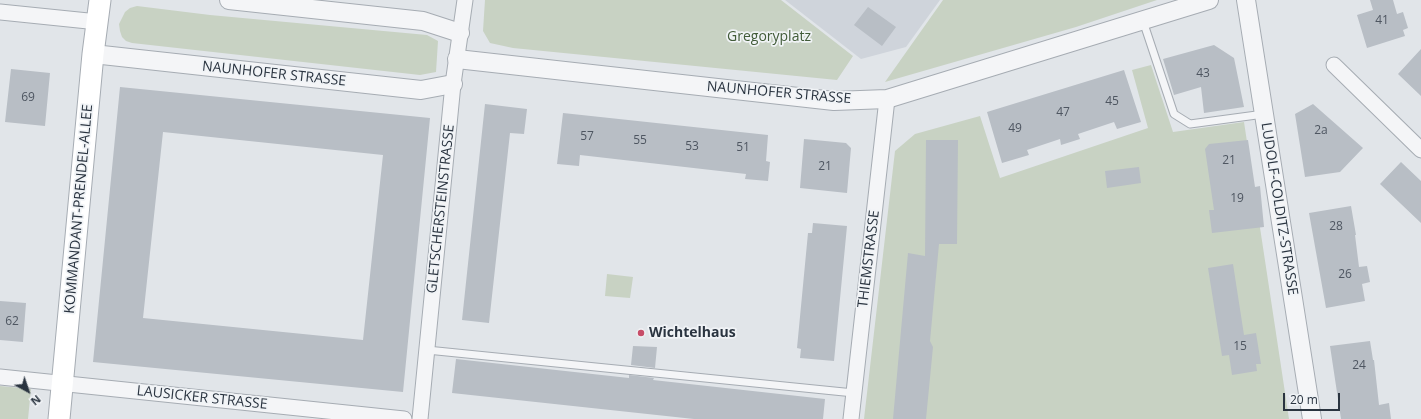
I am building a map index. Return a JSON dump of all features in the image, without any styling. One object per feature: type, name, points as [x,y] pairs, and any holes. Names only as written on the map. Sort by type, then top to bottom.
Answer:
[{"type":"main road","name":"KOMMANDANT-PRENDEL-ALLEE","points":[[59,419],[100,0]]},
{"type":"street","points":[[229,0],[423,21],[460,33]]},
{"type":"street","name":"GLETSCHERSTEINSTRASSE","points":[[420,419],[453,84],[465,0]]},
{"type":"street","name":"NAUNHOFER STRASSE","points":[[457,59],[834,100],[887,99],[1209,0]]},
{"type":"street","name":"LUDOLF-COLDITZ-STRASSE","points":[[1246,0],[1312,419]]},
{"type":"street","points":[[0,12],[98,22]]},
{"type":"street","name":"NAUNHOFER STRASSE","points":[[94,54],[421,90],[453,84]]},
{"type":"street","points":[[1334,65],[1421,150]]},
{"type":"street","name":"THIEMSTRASSE","points":[[851,419],[887,99]]},
{"type":"street","name":"LAUSICKER STRASSE","points":[[0,377],[404,419]]},
{"type":"lane","points":[[1143,20],[1174,114],[1190,124],[1264,114]]},
{"type":"lane","points":[[427,350],[854,393]]},
{"type":"shaded area","points":[[785,0],[940,0],[906,47],[861,59]]},
{"type":"green space","name":"Gregoryplatz","points":[[485,0],[781,0],[853,56],[837,80],[513,48],[490,43],[483,31]]},
{"type":"green space","points":[[943,0],[1157,0],[1076,27],[885,82]]},
{"type":"green space","points":[[137,6],[210,15],[427,35],[438,41],[436,72],[420,75],[132,43],[126,41],[122,37],[119,24],[125,12],[130,8]]},
{"type":"green space","points":[[1151,65],[1173,132],[1244,122],[1289,419],[864,419],[895,151],[915,134],[980,116],[1000,178],[1148,128],[1132,70]]},
{"type":"green space","points":[[607,274],[633,277],[630,298],[605,296]]},
{"type":"green space","points":[[0,386],[31,389],[28,419],[0,419]]},
{"type":"building","points":[[1370,0],[1393,0],[1397,14],[1403,12],[1408,28],[1403,30],[1405,36],[1367,48],[1357,15],[1373,10]]},
{"type":"building","points":[[868,7],[896,27],[882,46],[854,25]]},
{"type":"building","points":[[1214,45],[1234,58],[1244,107],[1204,113],[1201,87],[1174,95],[1163,59]]},
{"type":"building","points":[[1421,49],[1421,96],[1398,74]]},
{"type":"building","points":[[11,69],[50,73],[45,126],[5,122]]},
{"type":"building","points":[[1124,70],[1141,122],[1117,129],[1114,122],[1078,134],[1080,139],[1061,145],[1060,139],[1027,150],[1029,155],[1002,163],[987,112]]},
{"type":"building","points":[[120,87],[430,118],[403,392],[93,362]],"holes":[[[163,132],[383,155],[363,340],[143,318]]]},
{"type":"building","points":[[485,104],[527,109],[524,134],[510,133],[489,323],[462,320]]},
{"type":"building","points":[[1313,104],[1363,148],[1340,172],[1305,177],[1295,114]]},
{"type":"building","points":[[563,113],[768,135],[766,161],[770,162],[768,181],[745,179],[746,174],[580,155],[579,166],[557,164]]},
{"type":"building","points":[[804,139],[846,143],[851,148],[847,193],[800,188]]},
{"type":"building","points":[[926,140],[958,140],[957,244],[939,244],[930,341],[933,347],[926,419],[893,419],[908,253],[925,256]]},
{"type":"building","points":[[1248,140],[1255,187],[1260,186],[1264,227],[1212,233],[1209,210],[1214,210],[1205,149],[1209,144]]},
{"type":"building","points":[[1401,162],[1421,181],[1421,223],[1380,184]]},
{"type":"building","points":[[1139,167],[1141,183],[1107,188],[1105,171]]},
{"type":"building","points":[[1351,206],[1359,267],[1367,266],[1370,282],[1362,284],[1365,301],[1326,308],[1309,213]]},
{"type":"building","points":[[813,223],[847,226],[834,361],[800,358],[801,349],[797,348],[808,233],[812,233]]},
{"type":"building","points":[[1233,264],[1244,335],[1256,333],[1261,364],[1256,364],[1257,371],[1232,375],[1229,355],[1222,356],[1208,268]]},
{"type":"building","points":[[0,301],[26,303],[23,342],[0,340]]},
{"type":"building","points":[[1370,341],[1374,360],[1379,405],[1389,403],[1391,419],[1341,419],[1330,346]]},
{"type":"building","points":[[633,346],[657,347],[655,368],[631,365]]},
{"type":"building","points":[[456,359],[629,378],[629,375],[654,378],[653,380],[825,399],[823,419],[694,419],[452,393]]},
{"type":"place","name":"Wichtelhaus","points":[[641,333]]}]
